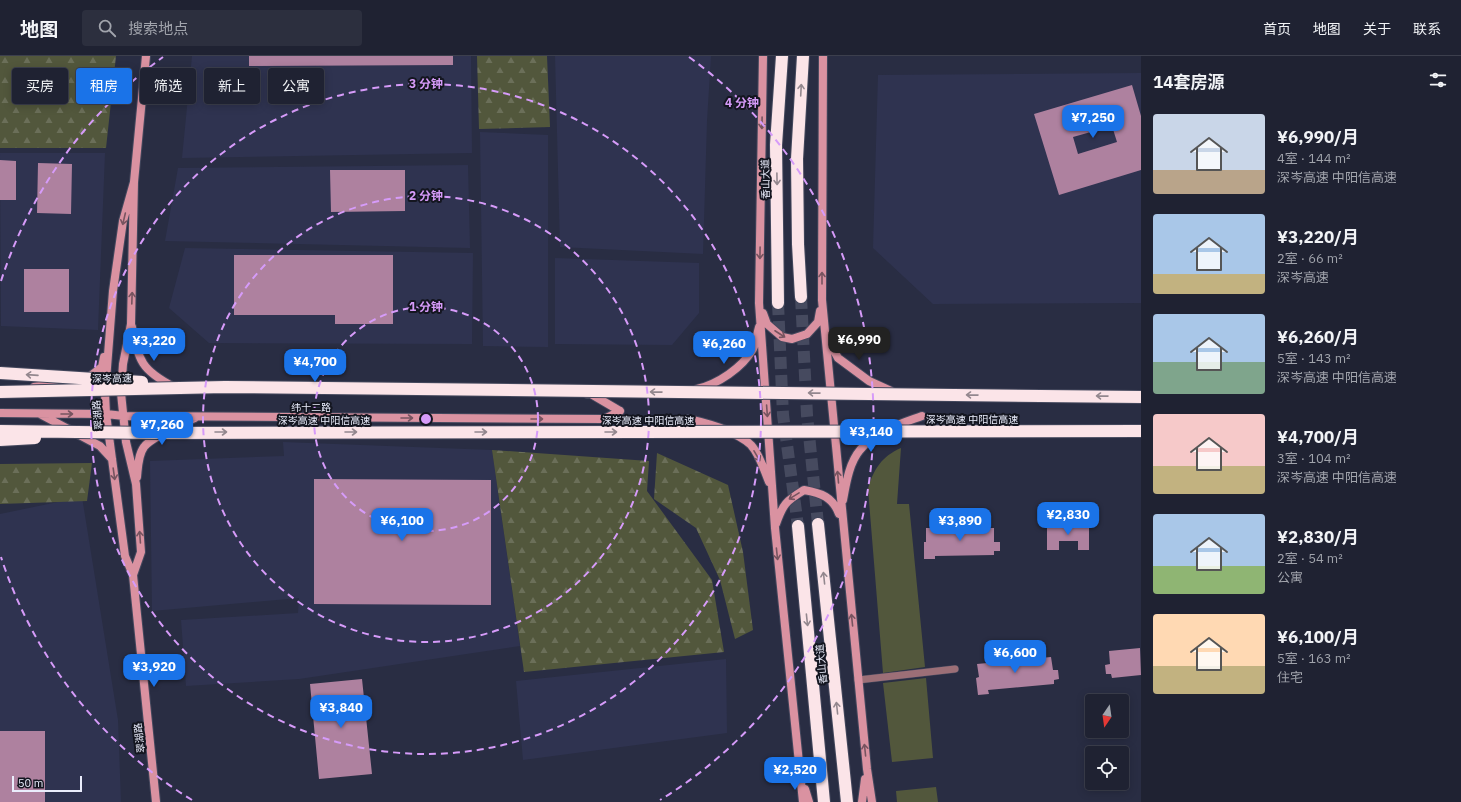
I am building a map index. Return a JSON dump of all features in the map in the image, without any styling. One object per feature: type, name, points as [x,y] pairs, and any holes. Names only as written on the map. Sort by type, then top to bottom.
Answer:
[{"type":"highway","name":"香山大道","points":[[778,303],[776,145],[782,56]]},
{"type":"highway","points":[[801,297],[798,244],[797,160],[803,56]]},
{"type":"highway","points":[[0,373],[225,387],[1141,397]]},
{"type":"highway","name":"深岑高速","points":[[0,392],[225,387]]},
{"type":"highway","points":[[0,431],[154,433]]},
{"type":"highway","name":"深岑高速 中阳信高速","points":[[154,433],[1141,431]]},
{"type":"highway","points":[[0,440],[154,433]]},
{"type":"highway","name":"香山大道","points":[[818,524],[847,802]]},
{"type":"highway","name":"香山大道","points":[[798,526],[824,802]]},
{"type":"street","name":"翠湖路","points":[[133,575],[140,552],[136,484],[126,442],[121,393],[123,364],[131,324],[134,182],[146,56]]},
{"type":"street","points":[[763,56],[759,303],[774,528],[803,802]]},
{"type":"street","points":[[762,82],[768,56]]},
{"type":"street","points":[[823,56],[822,300],[842,522],[867,769],[872,802]]},
{"type":"street","points":[[824,77],[827,56]]},
{"type":"street","name":"翠湖路","points":[[134,182],[123,221],[113,291],[109,335],[106,414],[125,556],[133,575],[156,802]]},
{"type":"street","points":[[759,303],[767,324],[782,337],[792,339],[807,334],[818,322],[822,300]]},
{"type":"street","points":[[674,394],[704,388],[721,379],[742,363],[753,348],[761,321]]},
{"type":"street","points":[[131,324],[138,355],[148,372],[185,393]]},
{"type":"street","points":[[0,392],[88,378],[102,367],[109,335]]},
{"type":"street","points":[[825,335],[838,358],[869,381],[891,391]]},
{"type":"street","points":[[0,392],[185,393]]},
{"type":"street","name":"纬十二路","points":[[0,413],[106,414],[124,416],[604,419],[620,411],[591,394],[185,393]]},
{"type":"street","points":[[40,413],[100,446],[112,459]]},
{"type":"street","points":[[136,484],[139,462],[144,447],[156,437],[197,416]]},
{"type":"street","points":[[841,508],[850,468],[859,451],[869,442],[892,427],[922,416]]},
{"type":"street","points":[[688,419],[717,426],[751,445],[762,464],[772,491]]},
{"type":"street","points":[[774,528],[781,510],[788,500],[804,490],[822,494],[836,505],[842,522]]},
{"type":"street","points":[[858,680],[955,669]]},
{"type":"street","points":[[862,802],[867,769]]},
{"type":"street","points":[[800,773],[809,802]]},
{"type":"shaded area","points":[[192,56],[471,56],[472,153],[182,158],[187,104],[196,104],[196,68],[191,68]]},
{"type":"shaded area","points":[[555,56],[711,56],[707,121],[703,254],[560,247]]},
{"type":"shaded area","points":[[1141,73],[1141,303],[933,304],[873,248],[878,75]]},
{"type":"shaded area","points":[[480,132],[548,135],[548,347],[483,346]]},
{"type":"shaded area","points":[[0,153],[105,153],[98,330],[1,326]]},
{"type":"shaded area","points":[[468,165],[470,248],[165,241],[178,168]]},
{"type":"shaded area","points":[[185,248],[473,253],[472,344],[209,343],[169,308]]},
{"type":"shaded area","points":[[555,258],[699,263],[699,313],[672,345],[555,344]]},
{"type":"shaded area","points":[[283,442],[492,450],[520,646],[299,679],[186,686],[181,620],[298,613],[299,598],[152,611],[150,461],[284,456]]},
{"type":"shaded area","points":[[82,497],[118,720],[121,802],[0,802],[0,514]]},
{"type":"shaded area","points":[[726,659],[727,733],[523,760],[516,681]]},
{"type":"green space","points":[[0,56],[116,56],[115,68],[76,68],[76,104],[111,104],[106,148],[0,148]]},
{"type":"green space","points":[[477,56],[547,56],[550,127],[479,129]]},
{"type":"green space","points":[[901,448],[897,504],[909,504],[925,667],[883,673],[868,489],[879,464],[894,451]]},
{"type":"green space","points":[[492,450],[649,461],[647,491],[712,580],[724,652],[524,672]]},
{"type":"green space","points":[[657,453],[728,485],[743,552],[753,630],[735,639],[720,580],[696,528],[654,499]]},
{"type":"green space","points":[[92,463],[87,501],[0,504],[0,464]]},
{"type":"green space","points":[[926,678],[933,758],[892,762],[883,683]]},
{"type":"green space","points":[[936,787],[938,802],[897,802],[896,791]]},
{"type":"building","points":[[249,56],[453,56],[453,65],[249,66]]},
{"type":"building","points":[[1132,85],[1141,116],[1141,170],[1059,195],[1034,114]],"holes":[[[1112,126],[1117,142],[1078,154],[1073,137]]]},
{"type":"building","points":[[0,160],[16,161],[16,200],[0,200]]},
{"type":"building","points":[[38,163],[72,164],[71,214],[37,213]]},
{"type":"building","points":[[330,170],[405,170],[405,211],[331,212]]},
{"type":"building","points":[[234,255],[393,255],[393,324],[335,324],[335,315],[234,315]]},
{"type":"building","points":[[24,269],[69,269],[69,312],[24,312]]},
{"type":"building","points":[[314,479],[491,480],[491,605],[314,604]]},
{"type":"building","points":[[1059,523],[1077,523],[1077,527],[1089,527],[1089,550],[1078,550],[1078,541],[1059,541],[1059,550],[1047,550],[1047,527],[1059,527]]},
{"type":"building","points":[[926,528],[994,528],[994,542],[1000,542],[1000,551],[994,551],[994,555],[935,556],[935,559],[924,559]]},
{"type":"building","points":[[1140,648],[1141,675],[1112,678],[1111,674],[1106,674],[1105,665],[1110,664],[1109,651]]},
{"type":"building","points":[[1051,657],[1053,670],[1058,670],[1059,679],[1054,680],[1054,684],[988,690],[989,694],[978,695],[976,678],[979,677],[977,664]]},
{"type":"building","points":[[362,679],[372,774],[319,779],[310,684]]},
{"type":"building","points":[[0,731],[45,731],[45,802],[0,802]]},
{"type":"tunnel","points":[[801,297],[807,415],[818,524]]},
{"type":"tunnel","points":[[778,303],[783,415],[798,526]]}]
